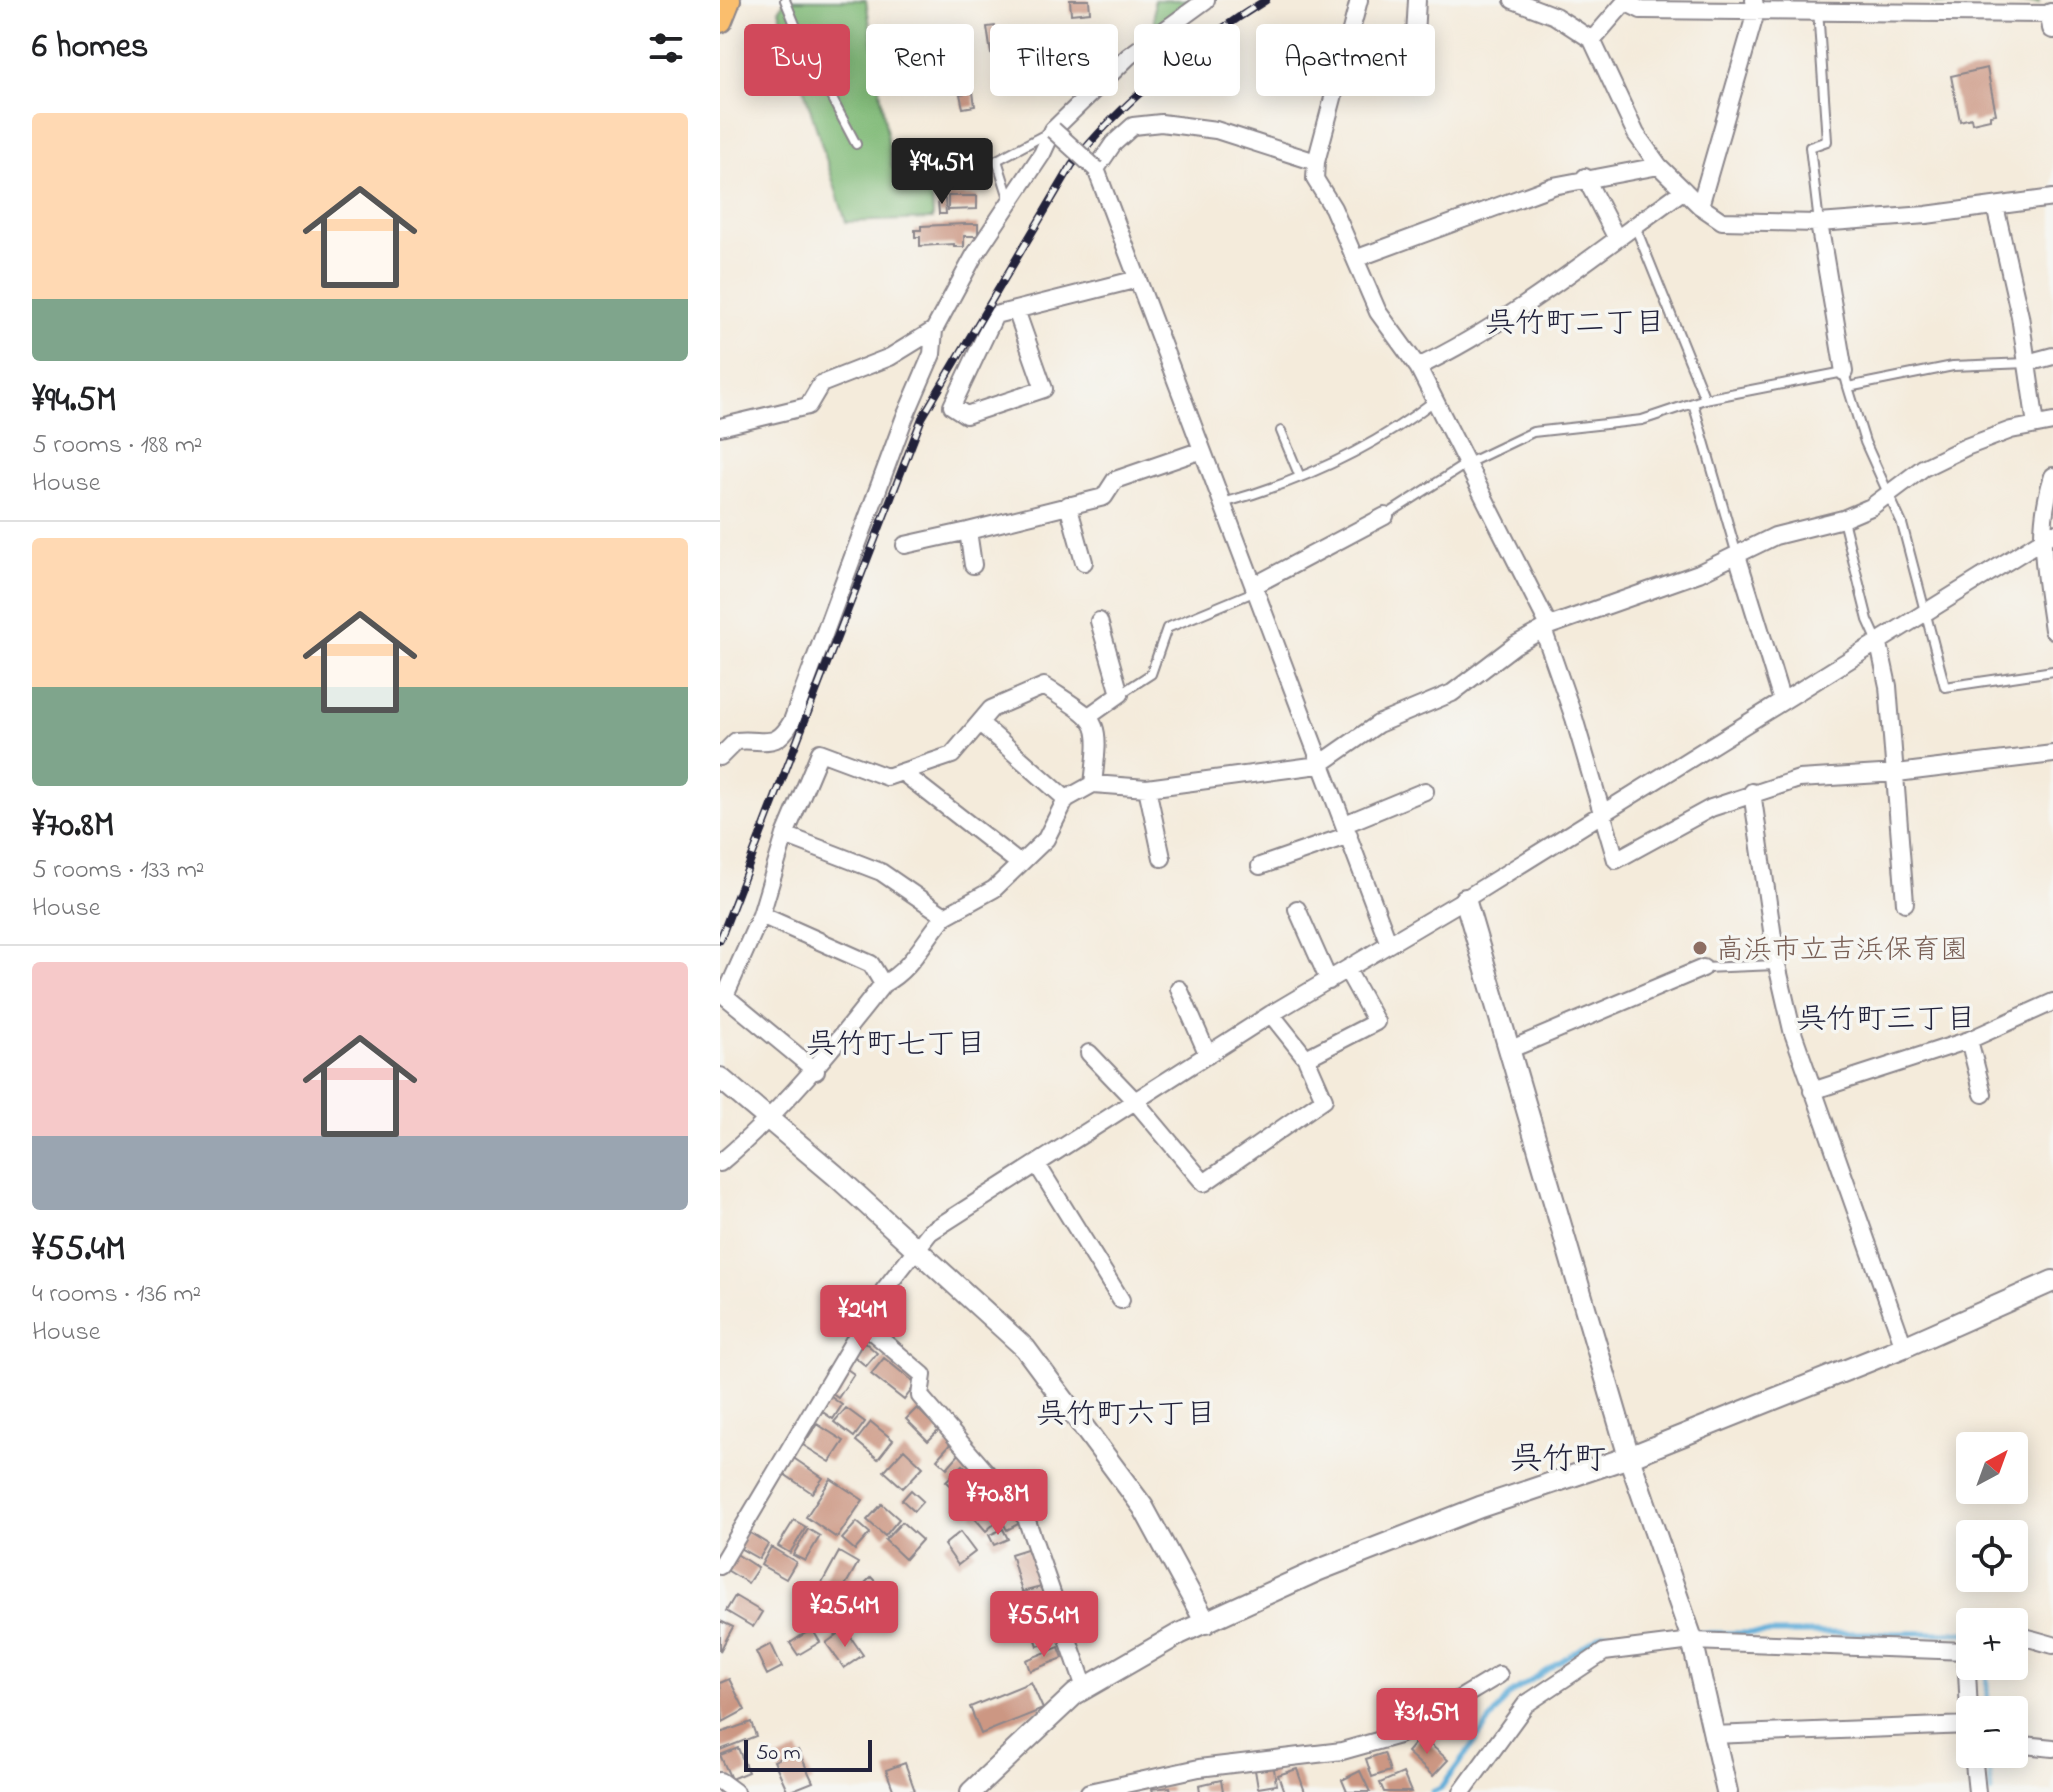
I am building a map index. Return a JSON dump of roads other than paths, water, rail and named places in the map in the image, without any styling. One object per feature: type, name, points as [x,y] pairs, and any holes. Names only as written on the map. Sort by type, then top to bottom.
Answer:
[{"type":"main road","points":[[720,20],[728,0]]},
{"type":"street","points":[[720,757],[736,741],[770,743],[784,736],[792,721],[904,419],[932,354],[934,330],[1009,198],[1042,154],[1053,130],[1129,56],[1206,0]]},
{"type":"street","points":[[1359,0],[1316,162],[1315,179],[1333,208],[1378,312],[1418,367],[1546,627],[1616,860],[1711,808],[1799,779],[1897,773],[2053,754]]},
{"type":"street","points":[[1416,24],[1417,0]]},
{"type":"street","points":[[1513,0],[1555,16],[1592,40],[1636,134],[1659,166],[1700,206],[1722,221],[1819,223],[2053,198]]},
{"type":"street","points":[[1592,40],[1623,1],[1641,10],[1755,6],[1818,9],[1926,7],[2052,14]]},
{"type":"street","points":[[1700,206],[1755,6]]},
{"type":"street","points":[[1096,169],[1113,144],[1133,126],[1161,123],[1216,130],[1316,162]]},
{"type":"street","points":[[1053,130],[1096,169],[1389,944]]},
{"type":"street","points":[[1355,259],[1585,177],[1659,166]]},
{"type":"street","points":[[1585,177],[1616,237]]},
{"type":"street","points":[[1418,367],[1464,345],[1479,332],[1560,284],[1616,237],[1684,190]]},
{"type":"street","points":[[720,1163],[770,1120],[816,1071],[883,984],[903,974],[921,942],[945,916],[994,889],[1046,839],[1066,799],[1093,784],[1147,788],[1319,765],[1378,724],[1452,693],[1515,645],[1546,627],[1699,573],[1775,536],[1843,519],[1871,507],[1923,468],[1966,447],[2045,423],[2027,363],[2020,316],[1995,206]]},
{"type":"street","points":[[1819,223],[1846,379]]},
{"type":"street","points":[[1016,310],[1044,389],[966,415],[952,406],[995,315],[1138,279]]},
{"type":"street","points":[[720,427],[808,406],[821,384],[890,357],[934,330]]},
{"type":"street","points":[[2027,363],[2053,356]]},
{"type":"street","points":[[905,545],[1104,497],[1115,480],[1202,450]]},
{"type":"street","points":[[2053,476],[2042,509],[2053,630]]},
{"type":"street","points":[[1068,505],[1084,562]]},
{"type":"street","points":[[1255,588],[1385,516]]},
{"type":"street","points":[[968,531],[973,565]]},
{"type":"street","points":[[720,1566],[884,1290],[930,1232],[1038,1166],[1271,1014],[1465,899],[1601,812],[1879,644],[2046,537]]},
{"type":"street","points":[[1737,555],[1782,701]]},
{"type":"street","points":[[1089,716],[1120,694],[1099,621]]},
{"type":"street","points":[[1879,644],[1888,686],[1897,773],[1905,903]]},
{"type":"street","points":[[816,1071],[725,996],[761,915],[785,835],[820,752],[887,777],[952,755],[991,709],[1044,686],[1089,716],[1099,734],[1093,784]]},
{"type":"street","points":[[980,723],[1066,799]]},
{"type":"street","points":[[902,772],[1020,864]]},
{"type":"street","points":[[1147,788],[1162,858]]},
{"type":"street","points":[[1260,866],[1425,791]]},
{"type":"street","points":[[1752,792],[1777,965],[1792,1030],[1904,1347]]},
{"type":"street","points":[[785,835],[881,872],[945,916]]},
{"type":"street","points":[[1465,899],[1629,1457],[1690,1634],[1727,1792]]},
{"type":"street","points":[[1297,909],[1329,981]]},
{"type":"street","points":[[761,915],[871,964],[883,984]]},
{"type":"street","points":[[1511,1049],[1703,968]]},
{"type":"street","points":[[1306,1058],[1376,1022],[1347,970]]},
{"type":"street","points":[[1179,989],[1208,1055]]},
{"type":"street","points":[[1812,1091],[1969,1040],[2053,1002]]},
{"type":"street","points":[[1089,1053],[1136,1102],[1204,1183],[1324,1099],[1306,1058],[1271,1014]]},
{"type":"street","points":[[1969,1040],[1983,1094]]},
{"type":"street","points":[[720,1078],[917,1249],[1025,1348],[1062,1393],[1143,1507],[1206,1623]]},
{"type":"street","points":[[1038,1166],[1121,1300]]},
{"type":"street","points":[[972,1791],[1085,1688],[1179,1634],[1319,1570],[1480,1507],[1629,1457],[1904,1347],[2053,1281]]},
{"type":"street","points":[[863,1324],[923,1375],[920,1396],[1026,1518],[1085,1688]]},
{"type":"street","points":[[1462,1792],[1526,1704],[1604,1652],[1690,1634],[1966,1651],[1968,1696]]},
{"type":"street","points":[[2028,1638],[2053,1645]]},
{"type":"street","points":[[1089,1792],[1199,1768],[1357,1747],[1399,1735],[1499,1675]]},
{"type":"street","points":[[1712,1735],[1956,1728]]},
{"type":"street","points":[[2028,1745],[2053,1748]]},
{"type":"street","points":[[1974,1768],[1977,1792]]},
{"type":"street","points":[[720,1781],[735,1792]]},
{"type":"lane","points":[[785,0],[803,44],[856,144]]},
{"type":"lane","points":[[1818,9],[1827,141],[1810,147],[1819,223]]},
{"type":"lane","points":[[1009,198],[997,160],[1053,130]]},
{"type":"lane","points":[[1635,226],[1705,399]]},
{"type":"lane","points":[[1385,516],[1466,464],[1533,432],[1642,420],[1705,399],[1846,379],[1953,366],[2027,363]]},
{"type":"lane","points":[[1846,379],[1865,442],[1902,524],[1945,687],[2053,671]]},
{"type":"lane","points":[[1223,503],[1300,477],[1390,435],[1435,400]]},
{"type":"lane","points":[[1693,403],[1737,555]]},
{"type":"lane","points":[[1281,431],[1300,477]]},
{"type":"lane","points":[[1843,519],[1868,620],[1879,644]]},
{"type":"lane","points":[[1120,694],[1151,674],[1167,628],[1255,588]]},
{"type":"lane","points":[[1703,968],[1777,965]]},
{"type":"waterway","points":[[1432,1792],[1441,1788],[1509,1695],[1597,1637],[1605,1633],[1685,1633]]},
{"type":"waterway","points":[[1695,1633],[1956,1633]]},
{"type":"waterway","points":[[1987,1680],[1987,1696]]},
{"type":"waterway","points":[[1990,1768],[1991,1792]]},
{"type":"railway","points":[[720,940],[922,418],[1072,165],[1113,118],[1162,74],[1214,34],[1266,0]]},
{"type":"place","name":"高浜市立吉浜保育園","points":[[1700,948]]},
{"type":"district","name":"呉竹町二丁目","points":[[1575,322]]},
{"type":"district","name":"呉竹町三丁目","points":[[1886,1018]]},
{"type":"district","name":"呉竹町七丁目","points":[[896,1043]]},
{"type":"district","name":"呉竹町六丁目","points":[[1126,1413]]},
{"type":"district","name":"呉竹町","points":[[1558,1457]]}]
